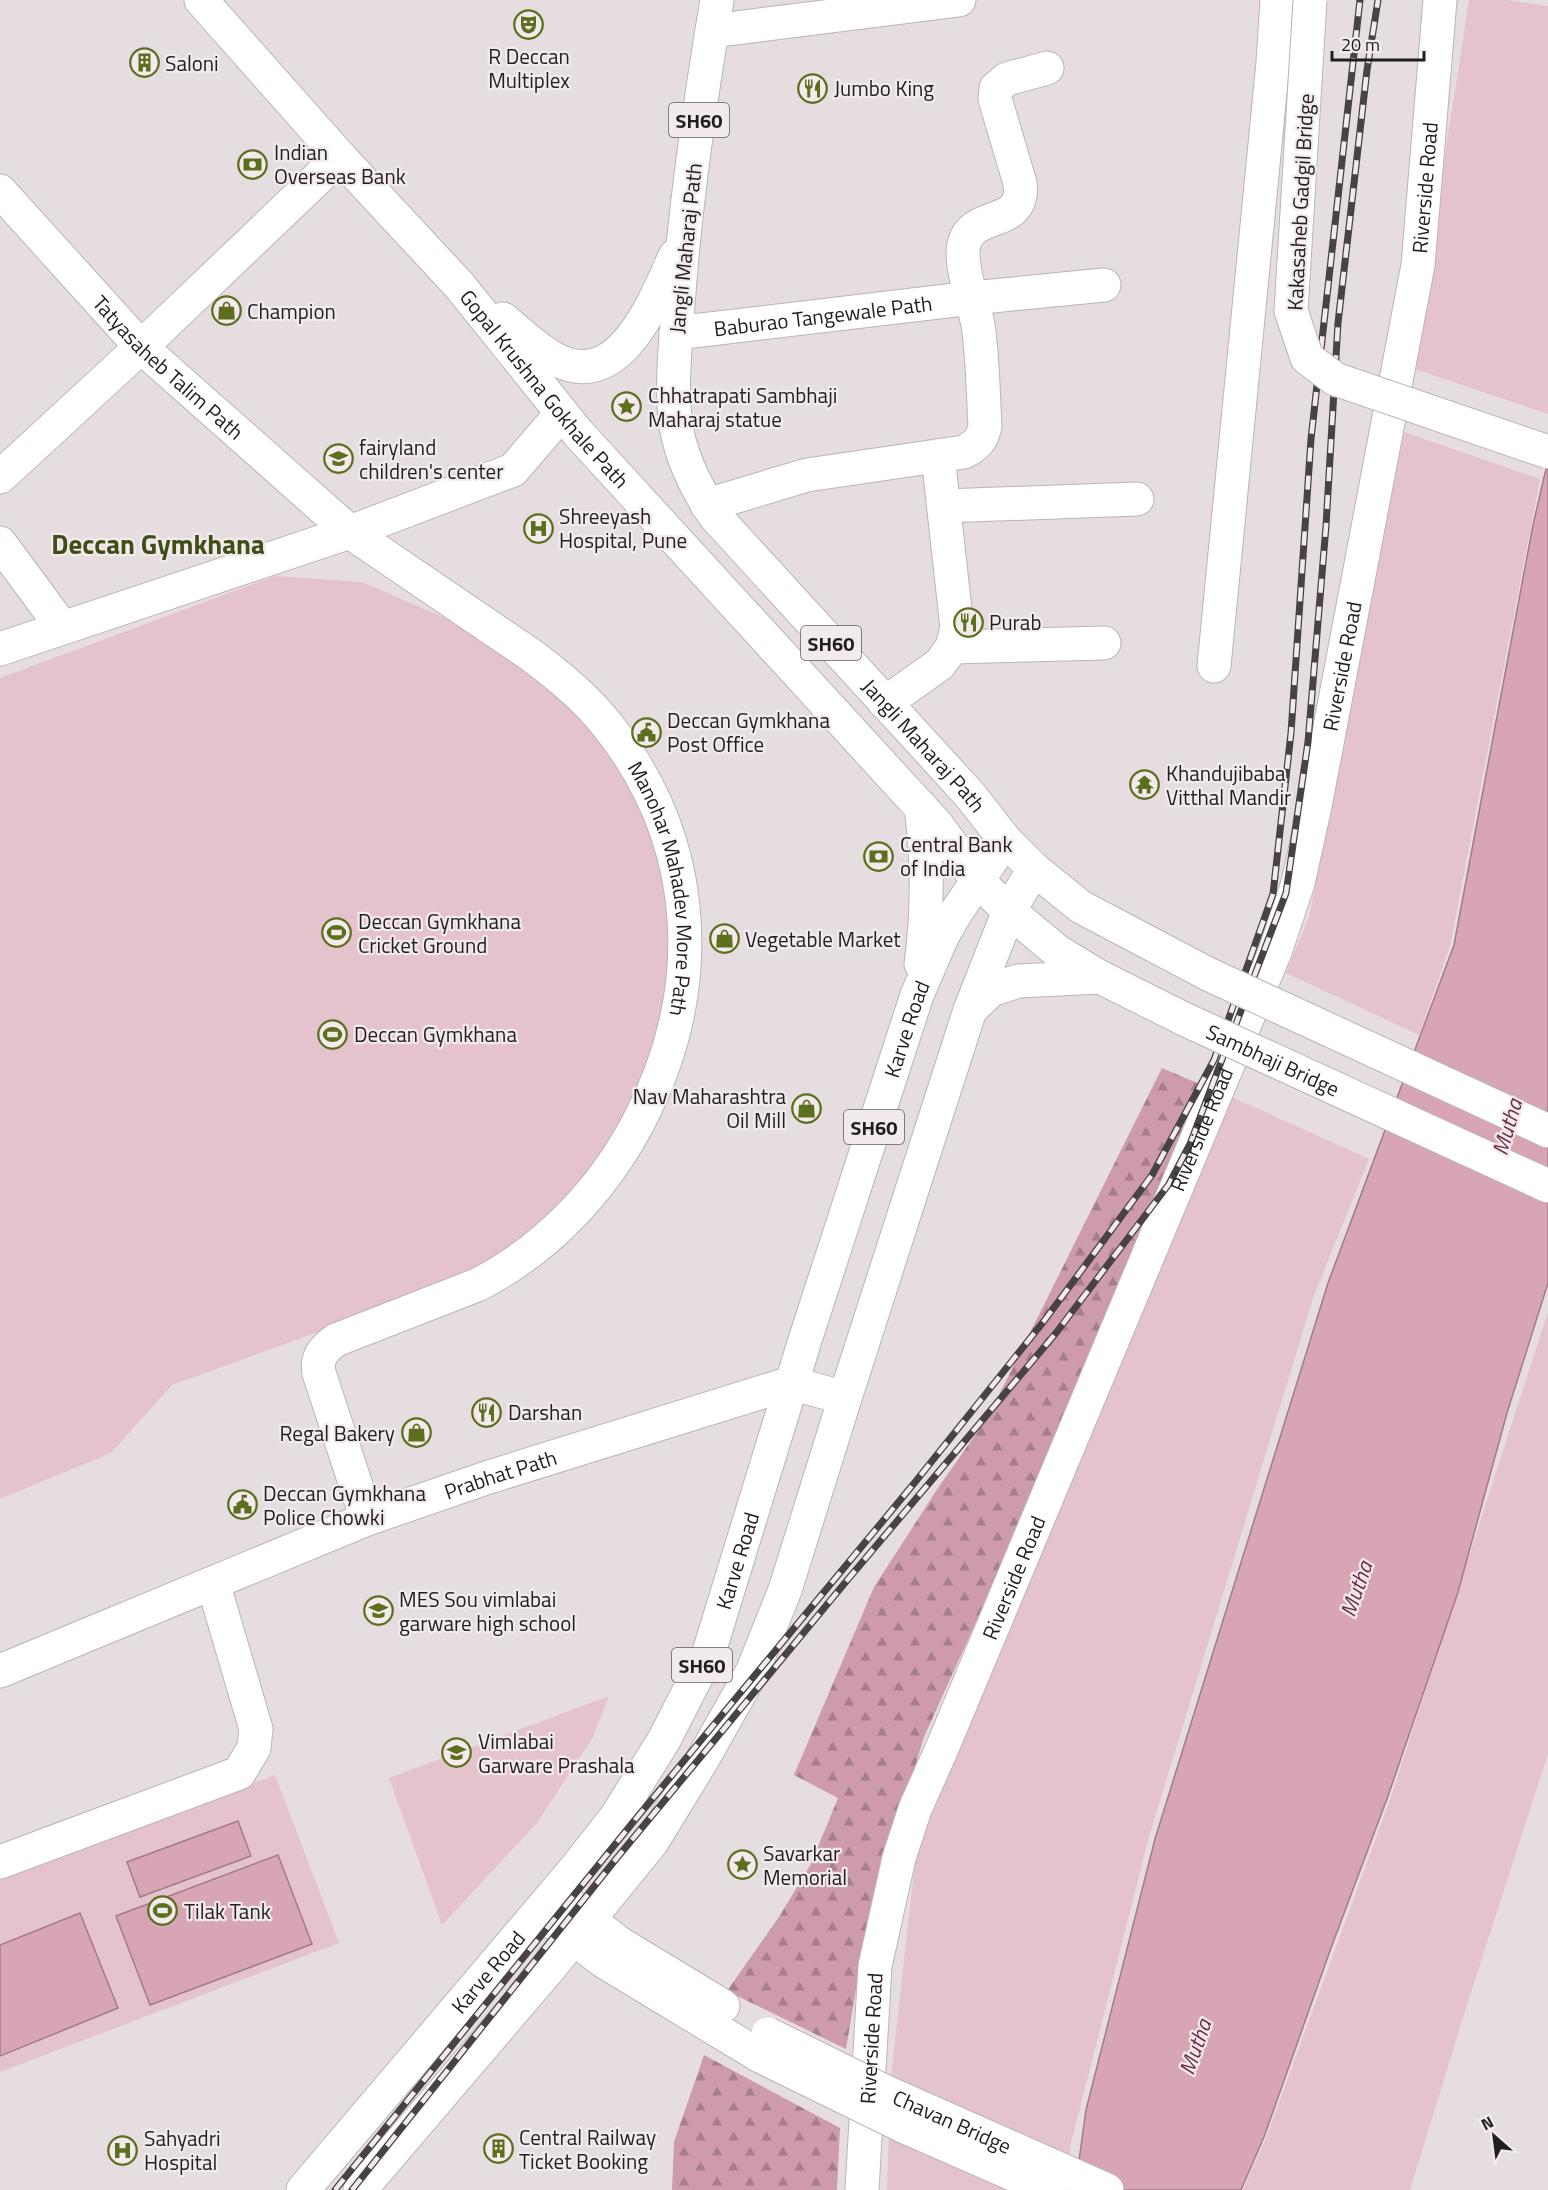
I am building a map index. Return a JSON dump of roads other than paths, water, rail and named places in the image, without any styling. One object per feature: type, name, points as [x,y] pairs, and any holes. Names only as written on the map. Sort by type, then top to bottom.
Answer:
[{"type":"street","name":"Gopal Krushna Gokhale Path","points":[[201,0],[340,157],[459,285],[561,414],[921,807],[977,880],[1009,912]]},
{"type":"street","points":[[714,16],[959,0]]},
{"type":"street","points":[[1214,666],[1273,62],[1277,0]]},
{"type":"street","name":"Kakasaheb Gadgil Bridge","points":[[1310,0],[1291,311],[1307,358],[1335,379],[1548,452]]},
{"type":"street","name":"Riverside Road","points":[[862,2190],[875,1966],[898,1858],[915,1809],[1270,963],[1298,883],[1418,265],[1440,0]]},
{"type":"street","name":"Jangli Maharaj Path","points":[[675,344],[682,241],[714,16]]},
{"type":"street","points":[[702,496],[807,475],[964,452],[983,438],[985,426],[980,347],[963,258],[964,244],[968,235],[979,225],[1007,213],[1018,205],[1022,195],[994,99],[996,88],[1006,79],[1047,69]]},
{"type":"street","points":[[0,477],[141,347],[340,157]]},
{"type":"street","name":"Tatyasaheb Talim Path","points":[[0,191],[141,347],[350,532]]},
{"type":"street","points":[[459,285],[555,359],[573,365],[590,366],[620,350],[633,337],[650,308],[682,241]]},
{"type":"street","name":"Baburao Tangewale Path","points":[[675,344],[972,298],[1104,285]]},
{"type":"street","name":"SH60","points":[[675,344],[675,419],[680,446],[702,496]]},
{"type":"street","points":[[0,649],[350,532],[513,470],[561,414]]},
{"type":"street","points":[[885,703],[940,664],[952,647],[957,628],[938,456]]},
{"type":"street","name":"Jangli Maharaj Path","points":[[702,496],[714,515],[970,795],[1005,840],[1034,869],[1081,907],[1208,974],[1548,1131]]},
{"type":"street","points":[[944,506],[1137,499]]},
{"type":"street","name":"Manohar Mahadev More Path","points":[[350,532],[531,655],[568,684],[608,725],[634,763],[660,815],[679,881],[684,915],[685,950],[678,1019],[669,1053],[625,1147],[582,1204],[531,1252],[498,1274],[477,1285],[336,1340],[321,1353],[317,1363],[319,1373],[368,1519]]},
{"type":"street","points":[[0,543],[62,627]]},
{"type":"street","points":[[952,647],[1104,643]]},
{"type":"street","points":[[917,995],[925,935],[927,878],[921,807]]},
{"type":"street","name":"Karve Road","points":[[303,2190],[548,1902],[616,1817],[664,1740],[709,1652],[791,1383],[917,995],[943,936],[977,880],[1005,840]]},
{"type":"street","name":"Karve Road","points":[[360,2190],[652,1842],[753,1670],[785,1590],[844,1398],[970,1010],[1009,912],[1034,869]]},
{"type":"street","name":"Sambhaji Bridge","points":[[1009,912],[1057,951],[1100,978],[1184,1019],[1548,1186]]},
{"type":"street","points":[[970,1010],[991,990],[1018,981],[1100,978]]},
{"type":"street","points":[[791,1383],[844,1398]]},
{"type":"street","name":"Prabhat Path","points":[[0,1671],[368,1519],[489,1477],[791,1383]]},
{"type":"street","points":[[0,1862],[239,1773],[255,1748],[256,1729],[213,1583]]},
{"type":"street","points":[[548,1902],[581,1929],[603,1961],[764,2045]]},
{"type":"street","name":"Chavan Bridge","points":[[764,2045],[904,2127],[1048,2190]]},
{"type":"street","name":"Chavan Bridge","points":[[764,2045],[884,2091],[1107,2190]]},
{"type":"water","name":"Mutha","points":[[1548,460],[1548,1283],[1507,1413],[1458,1592],[1388,1796],[1264,2137],[1241,2190],[1075,2190],[1086,2110],[1155,1839],[1328,1283],[1454,945],[1533,525]]},
{"type":"water","points":[[238,1821],[251,1856],[140,1897],[127,1862]]},
{"type":"water","points":[[278,1855],[312,1944],[150,2005],[116,1916]]},
{"type":"water","points":[[80,1913],[118,2008],[0,2056],[0,1945]]},
{"type":"railway","points":[[335,2190],[634,1821],[916,1481],[1044,1321],[1152,1175],[1214,1060],[1273,894],[1291,733],[1311,439],[1360,0]]},
{"type":"railway","points":[[1234,1029],[1286,893],[1308,742],[1326,526],[1338,323],[1367,70],[1378,0]]},
{"type":"railway","points":[[352,2190],[616,1859],[1056,1333],[1169,1184],[1190,1144],[1224,1054]]},
{"type":"place","name":"R Deccan Multiplex","points":[[529,25]]},
{"type":"place","name":"Saloni","points":[[144,63]]},
{"type":"place","name":"Jumbo King","points":[[813,88]]},
{"type":"place","name":"Indian Overseas Bank","points":[[253,164]]},
{"type":"place","name":"Champion","points":[[226,311]]},
{"type":"place","name":"Chhatrapati Sambhaji Maharaj statue","points":[[627,407]]},
{"type":"place","name":"fairyland children's center","points":[[338,459]]},
{"type":"place","name":"Shreeyash Hospital, Pune","points":[[538,528]]},
{"type":"place","name":"Purab","points":[[968,622]]},
{"type":"place","name":"Deccan Gymkhana Post Office","points":[[646,732]]},
{"type":"place","name":"Khandujibaba Vitthal Mandir","points":[[1145,785]]},
{"type":"place","name":"Central Bank of India","points":[[879,856]]},
{"type":"place","name":"Deccan Gymkhana Cricket Ground","points":[[337,933]]},
{"type":"place","name":"Vegetable Market","points":[[724,939]]},
{"type":"place","name":"Deccan Gymkhana","points":[[333,1034]]},
{"type":"place","name":"Nav Maharashtra Oil Mill","points":[[807,1108]]},
{"type":"place","name":"Darshan","points":[[487,1412]]},
{"type":"place","name":"Regal Bakery","points":[[416,1433]]},
{"type":"place","name":"Deccan Gymkhana Police Chowki","points":[[242,1505]]},
{"type":"place","name":"MES Sou vimlabai garware high school","points":[[378,1611]]},
{"type":"place","name":"Vimlabai Garware Prashala","points":[[457,1753]]},
{"type":"place","name":"Savarkar Memorial","points":[[742,1865]]},
{"type":"place","name":"Tilak Tank","points":[[163,1911]]},
{"type":"place","name":"Central Railway Ticket Booking","points":[[498,2149]]},
{"type":"place","name":"Sahyadri Hospital","points":[[123,2150]]},
{"type":"district","name":"Deccan Gymkhana","points":[[158,543]]}]
